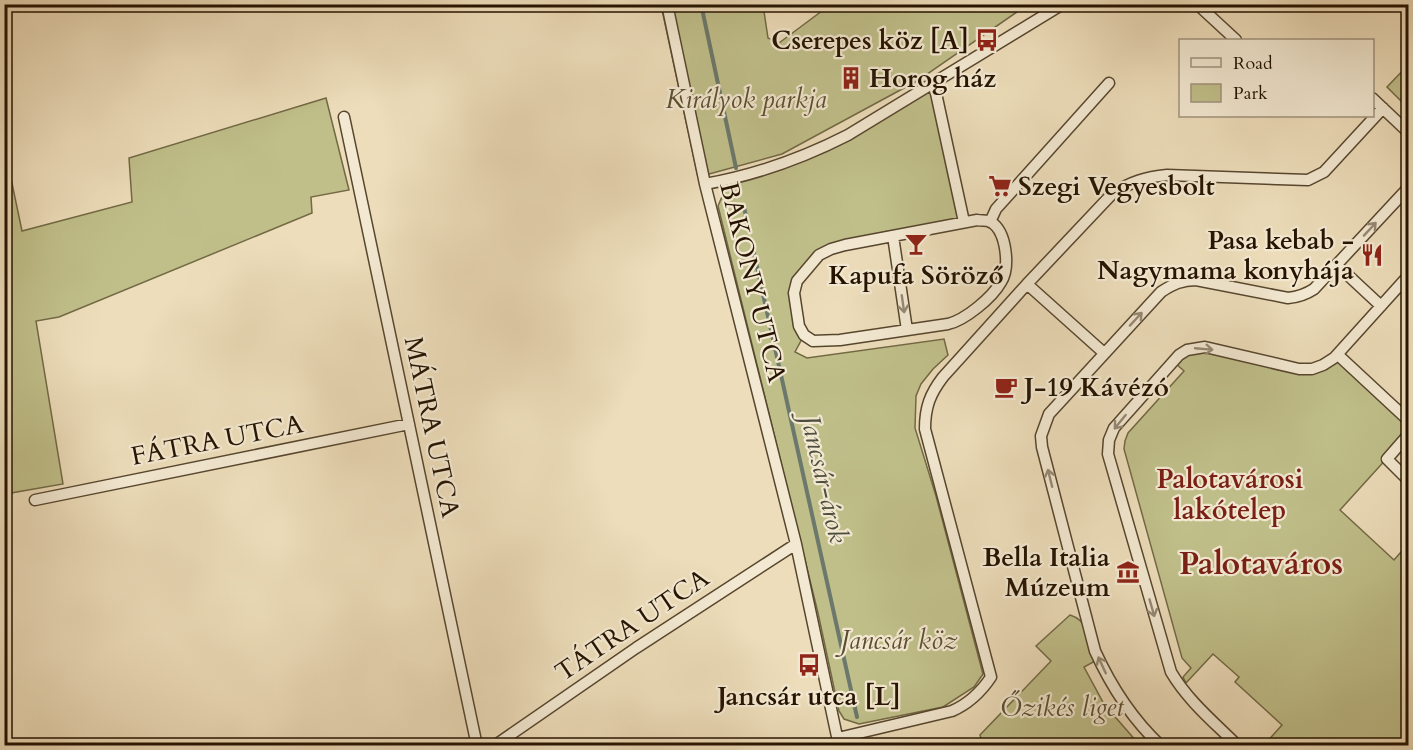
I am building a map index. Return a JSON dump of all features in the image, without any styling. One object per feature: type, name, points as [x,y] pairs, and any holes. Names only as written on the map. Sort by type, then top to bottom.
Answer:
[{"type":"street","name":"BAKONY UTCA","points":[[667,4],[705,184],[796,544],[838,742]]},
{"type":"street","points":[[705,184],[764,170],[815,152],[934,84],[1063,4]]},
{"type":"street","points":[[1197,4],[1235,39]]},
{"type":"street","points":[[990,222],[996,209],[1109,83]]},
{"type":"street","points":[[934,84],[964,222]]},
{"type":"street","points":[[1374,100],[1408,132]]},
{"type":"street","points":[[838,742],[852,734],[952,711],[966,705],[991,677],[925,429],[927,402],[943,377],[1112,194],[1127,183],[1152,176],[1167,175],[1308,180],[1324,172],[1383,108]]},
{"type":"street","name":"MÁTRA UTCA","points":[[344,117],[477,746]]},
{"type":"street","points":[[1161,746],[1120,699],[1108,680],[1095,651],[1042,447],[1041,436],[1049,414],[1161,292],[1172,284],[1184,280],[1196,280],[1288,298],[1298,297],[1314,289],[1408,188]]},
{"type":"street","points":[[978,220],[990,222],[998,229],[1003,240],[1006,262],[1005,275],[1000,284],[959,322],[840,340],[813,341],[804,335],[799,326],[794,293],[797,281],[819,255],[845,245],[964,222],[978,220]]},
{"type":"street","points":[[893,236],[907,330]]},
{"type":"street","points":[[1337,265],[1381,306]]},
{"type":"street","points":[[1238,746],[1192,700],[1171,672],[1108,454],[1109,440],[1114,428],[1179,355],[1187,350],[1205,347],[1299,369],[1312,369],[1338,355],[1408,276]]},
{"type":"street","points":[[1027,284],[1104,353]]},
{"type":"street","points":[[1338,355],[1408,420]]},
{"type":"street","name":"FÁTRA UTCA","points":[[35,500],[409,424]]},
{"type":"street","points":[[1408,435],[1387,459],[1408,480]]},
{"type":"street","name":"TÁTRA UTCA","points":[[494,746],[636,648],[796,544]]},
{"type":"green space","name":"Királyok parkja","points":[[661,5],[763,5],[768,38],[779,43],[830,5],[1027,5],[917,81],[782,154],[698,177]]},
{"type":"green space","points":[[1408,65],[1408,108],[1387,87]]},
{"type":"green space","name":"Jancsár köz","points":[[934,84],[964,222],[831,249],[797,281],[804,335],[795,352],[807,358],[944,339],[948,355],[921,384],[916,396],[915,428],[936,496],[983,674],[974,687],[943,707],[859,724],[844,719],[839,711],[818,613],[718,206],[729,180],[815,152]]},
{"type":"green space","points":[[326,98],[349,190],[311,197],[312,213],[59,317],[36,321],[63,484],[5,494],[5,150],[22,231],[132,202],[129,158]]},
{"type":"green space","points":[[1196,347],[1299,369],[1338,355],[1408,421],[1408,435],[1340,510],[1394,560],[1408,544],[1408,745],[1264,745],[1282,725],[1235,682],[1239,677],[1213,654],[1186,683],[1183,677],[1191,668],[1182,658],[1124,449],[1128,433],[1184,371],[1173,361]]},
{"type":"green space","name":"Őzikés liget","points":[[1070,615],[1082,622],[1091,640],[1095,661],[1084,667],[1104,704],[1137,742],[1133,746],[983,746],[980,735],[1051,661],[1036,646]]},
{"type":"waterway","name":"Jancsár-árok","points":[[701,4],[736,168]]},
{"type":"waterway","name":"Jancsár-árok","points":[[744,207],[749,230]]},
{"type":"waterway","name":"Jancsár-árok","points":[[753,249],[857,717]]},
{"type":"place","name":"Cserepes köz [A]","points":[[987,40]]},
{"type":"place","name":"Horog ház","points":[[851,78]]},
{"type":"place","name":"Szegi Vegyesbolt","points":[[1000,186]]},
{"type":"place","name":"Kapufa Söröző","points":[[916,244]]},
{"type":"place","name":"Pasa kebab - Nagymama konyhája","points":[[1372,255]]},
{"type":"place","name":"J-19 Kávézó","points":[[1006,387]]},
{"type":"place","name":"Bella Italia Múzeum","points":[[1128,572]]},
{"type":"place","name":"Jancsár utca [L]","points":[[809,665]]},
{"type":"district","name":"Palotavárosi lakótelep","points":[[1230,494]]},
{"type":"district","name":"Palotaváros","points":[[1261,564]]}]
